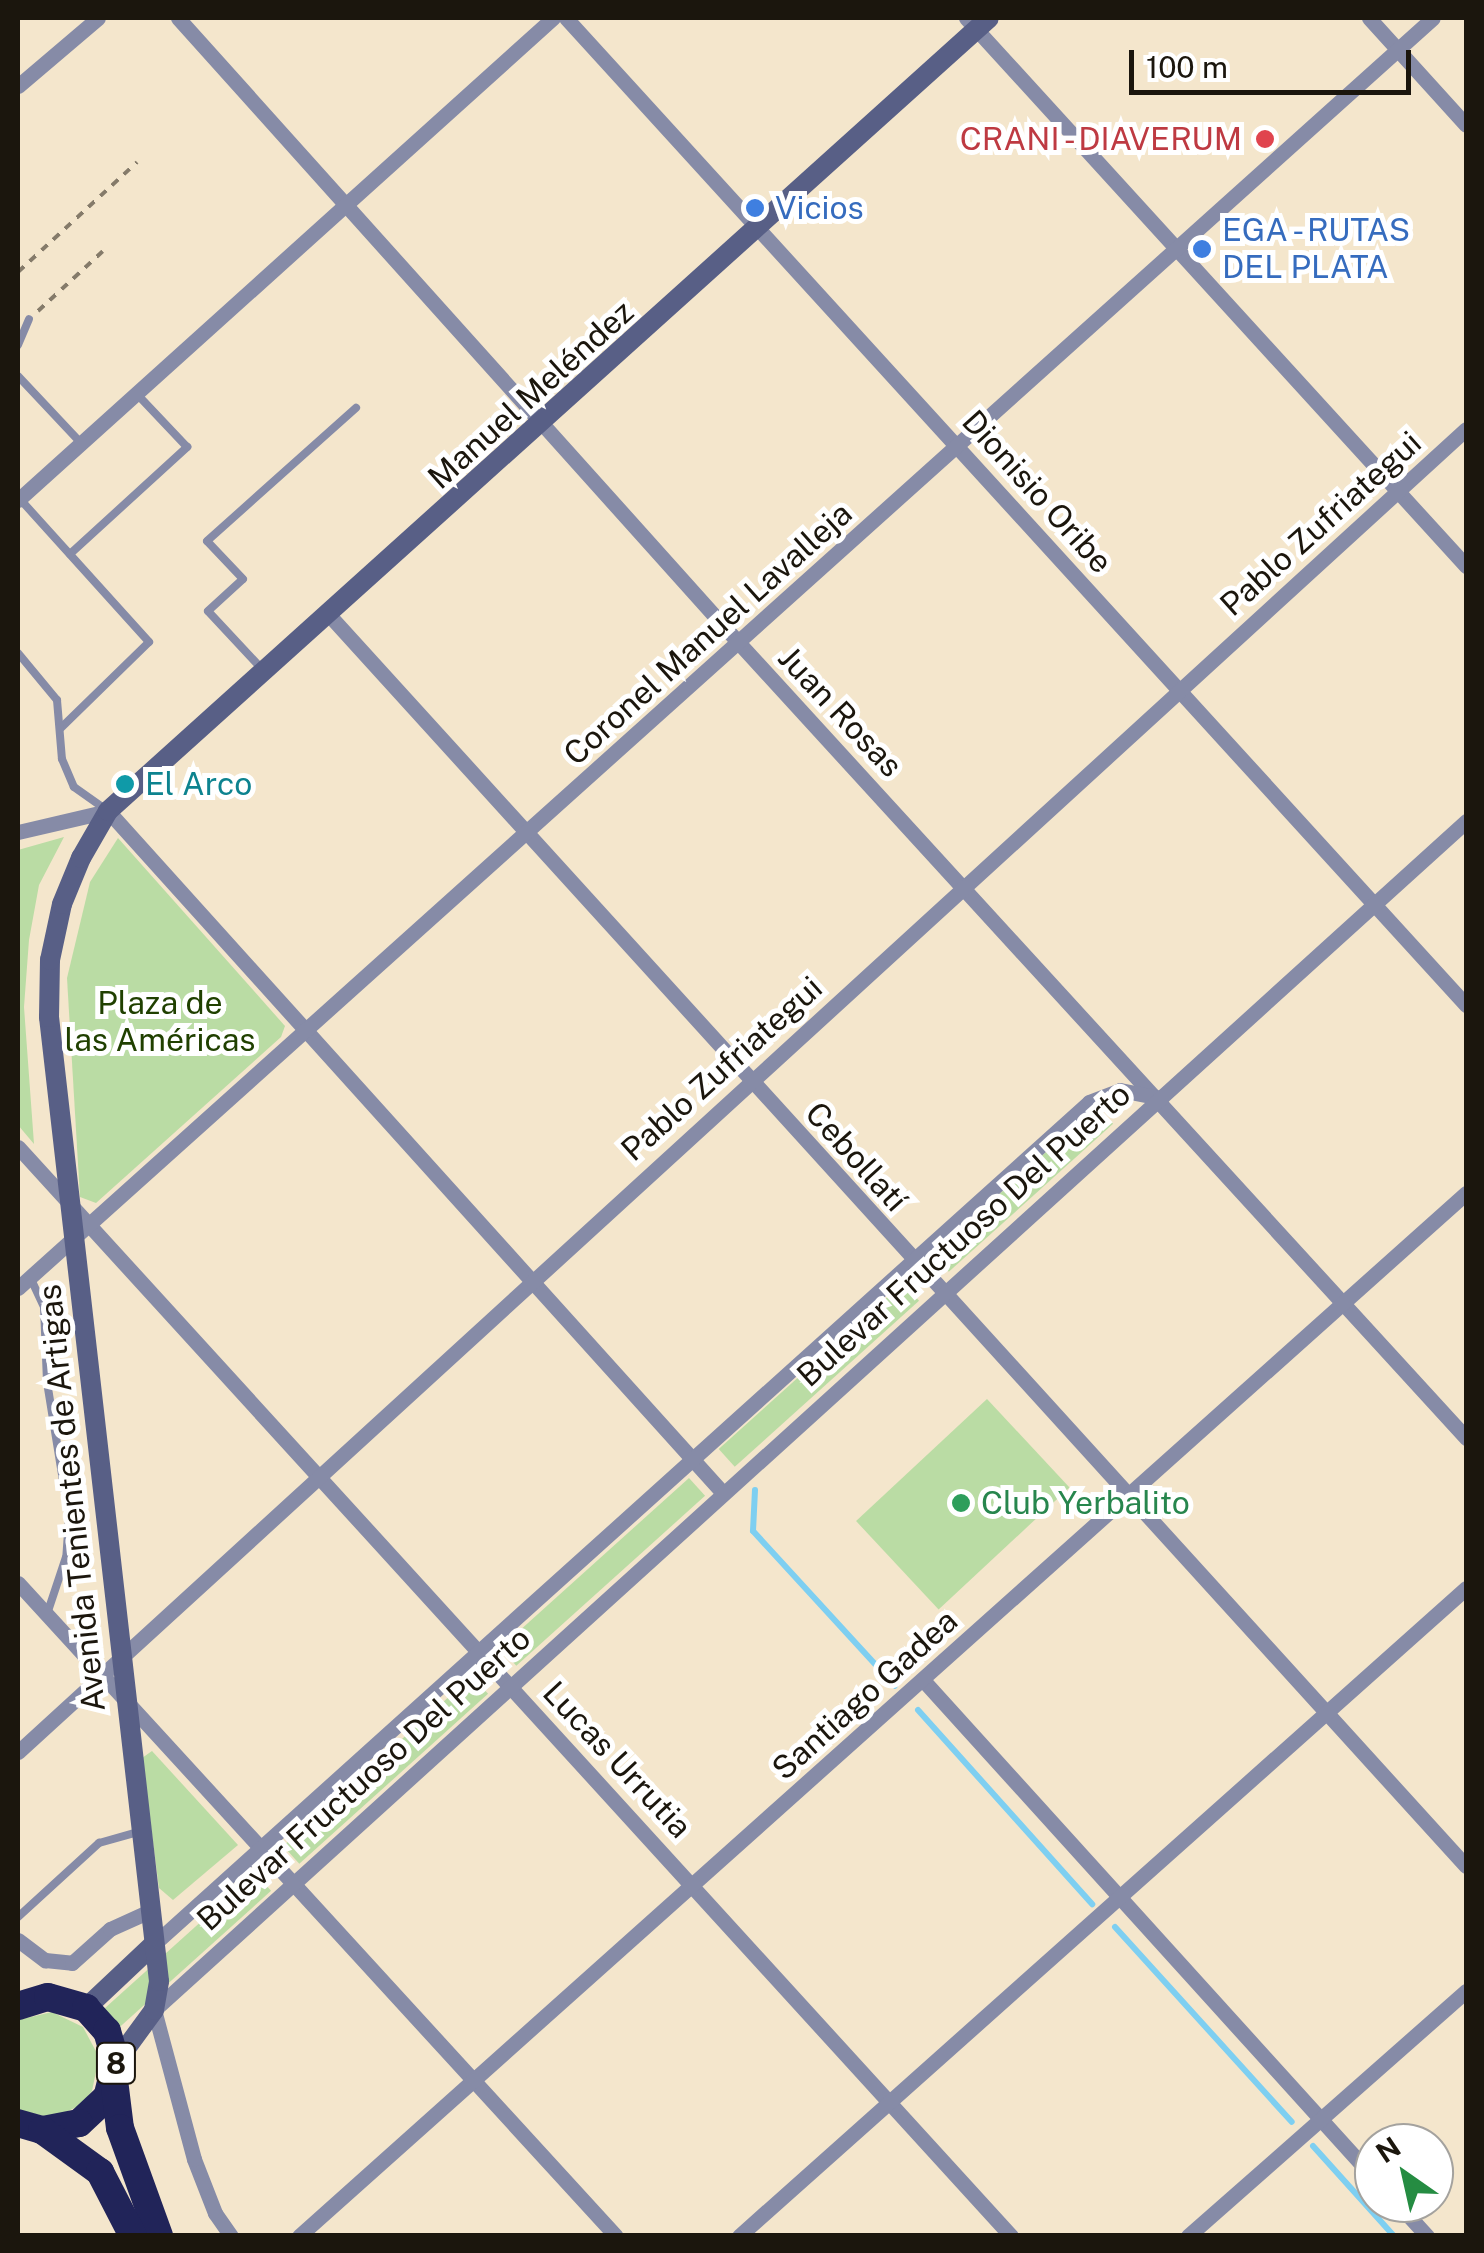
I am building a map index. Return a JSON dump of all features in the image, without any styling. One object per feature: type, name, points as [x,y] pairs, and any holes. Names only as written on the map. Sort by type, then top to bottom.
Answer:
[{"type":"highway","name":"8","points":[[21,2000],[68,2000],[86,2008],[108,2031],[120,2128],[159,2236]]},
{"type":"highway","name":"8","points":[[24,2125],[61,2130],[95,2112],[115,2070]]},
{"type":"highway","name":"8","points":[[24,2125],[100,2172],[133,2236]]},
{"type":"street","points":[[18,86],[98,18]]},
{"type":"street","name":"Juan Rosas","points":[[178,18],[738,642],[1161,1098],[1466,1438]]},
{"type":"street","points":[[18,499],[554,18]]},
{"type":"street","name":"Dionisio Oribe","points":[[566,18],[1466,1005]]},
{"type":"street","points":[[1369,18],[1466,125]]},
{"type":"street","name":"Coronel Manuel Lavalleja","points":[[24,1283],[529,835],[957,444],[1433,18]]},
{"type":"street","points":[[977,21],[1176,248],[1466,566]]},
{"type":"street","name":"Manuel Meléndez","points":[[108,811],[544,424],[977,21]]},
{"type":"street","name":"Pablo Zufriategui","points":[[18,1752],[1466,429]]},
{"type":"street","name":"Cebollatí","points":[[330,616],[1466,1866]]},
{"type":"street","points":[[18,832],[108,811],[724,1494]]},
{"type":"street","name":"Avenida Tenientes de Artigas","points":[[108,811],[62,904],[50,960],[68,1201],[138,1832],[159,1981],[154,2010]]},
{"type":"street","points":[[1161,1098],[1466,821]]},
{"type":"street","name":"Bulevar Fructuoso Del Puerto","points":[[86,2008],[1089,1102],[1120,1090],[1161,1098]]},
{"type":"street","name":"Bulevar Fructuoso Del Puerto","points":[[115,2070],[154,2010],[1161,1098]]},
{"type":"street","name":"Lucas Urrutia","points":[[18,1147],[695,1884],[1011,2236]]},
{"type":"street","name":"Santiago Gadea","points":[[299,2236],[1466,1193]]},
{"type":"street","points":[[18,1583],[616,2236]]},
{"type":"street","points":[[739,2236],[1466,1588]]},
{"type":"street","points":[[924,1680],[1354,2156]]},
{"type":"street","points":[[18,1940],[45,1960],[72,1963],[110,1928],[150,1912]]},
{"type":"street","points":[[1188,2236],[1466,1990]]},
{"type":"street","points":[[154,2010],[194,2159],[214,2213],[231,2236]]},
{"type":"lane","points":[[18,345],[29,319]]},
{"type":"lane","points":[[18,376],[81,443]]},
{"type":"lane","points":[[70,554],[187,446],[136,393]]},
{"type":"lane","points":[[265,672],[208,612],[243,579],[207,541],[356,408]]},
{"type":"lane","points":[[18,499],[150,642],[61,728]]},
{"type":"lane","points":[[20,660],[56,700],[65,772],[74,787],[108,811]]},
{"type":"lane","points":[[24,1283],[44,1307],[47,1382],[69,1518],[66,1557],[47,1615]]},
{"type":"lane","points":[[18,1917],[99,1843],[138,1832]]},
{"type":"path","points":[[18,272],[137,162]]},
{"type":"path","points":[[29,319],[103,252]]},
{"type":"green space","name":"Plaza de las Américas","points":[[64,837],[39,885],[29,940],[24,1007],[34,1144],[18,1125],[18,850]]},
{"type":"green space","name":"Plaza de las Américas","points":[[118,838],[285,1026],[281,1037],[96,1203],[80,1197],[67,978],[90,882]]},
{"type":"green space","points":[[1097,1106],[1113,1124],[949,1272],[933,1254]]},
{"type":"green space","points":[[903,1283],[919,1301],[735,1467],[719,1449]]},
{"type":"green space","name":"Club Yerbalito","points":[[987,1399],[1070,1487],[939,1610],[856,1521]]},
{"type":"green space","points":[[689,1478],[705,1496],[516,1666],[500,1648]]},
{"type":"green space","points":[[472,1676],[488,1694],[299,1864],[283,1846]]},
{"type":"green space","points":[[152,1751],[238,1845],[173,1900],[159,1888],[142,1758]]},
{"type":"green space","points":[[255,1873],[271,1891],[115,2031],[99,2014]]},
{"type":"green space","points":[[52,2012],[83,2027],[99,2057],[92,2091],[81,2105],[53,2118],[18,2110],[18,2020]]},
{"type":"waterway","points":[[755,1490],[753,1531],[895,1686]]},
{"type":"waterway","points":[[918,1710],[1092,1904]]},
{"type":"waterway","points":[[1115,1927],[1292,2122]]},
{"type":"waterway","points":[[1313,2146],[1394,2236]]},
{"type":"place","name":"CRANI - DIAVERUM","points":[[1265,139]]},
{"type":"place","name":"Vicios","points":[[755,208]]},
{"type":"place","name":"EGA - RUTAS DEL PLATA","points":[[1202,249]]},
{"type":"place","name":"El Arco","points":[[125,784]]},
{"type":"place","name":"Club Yerbalito","points":[[961,1503]]}]
